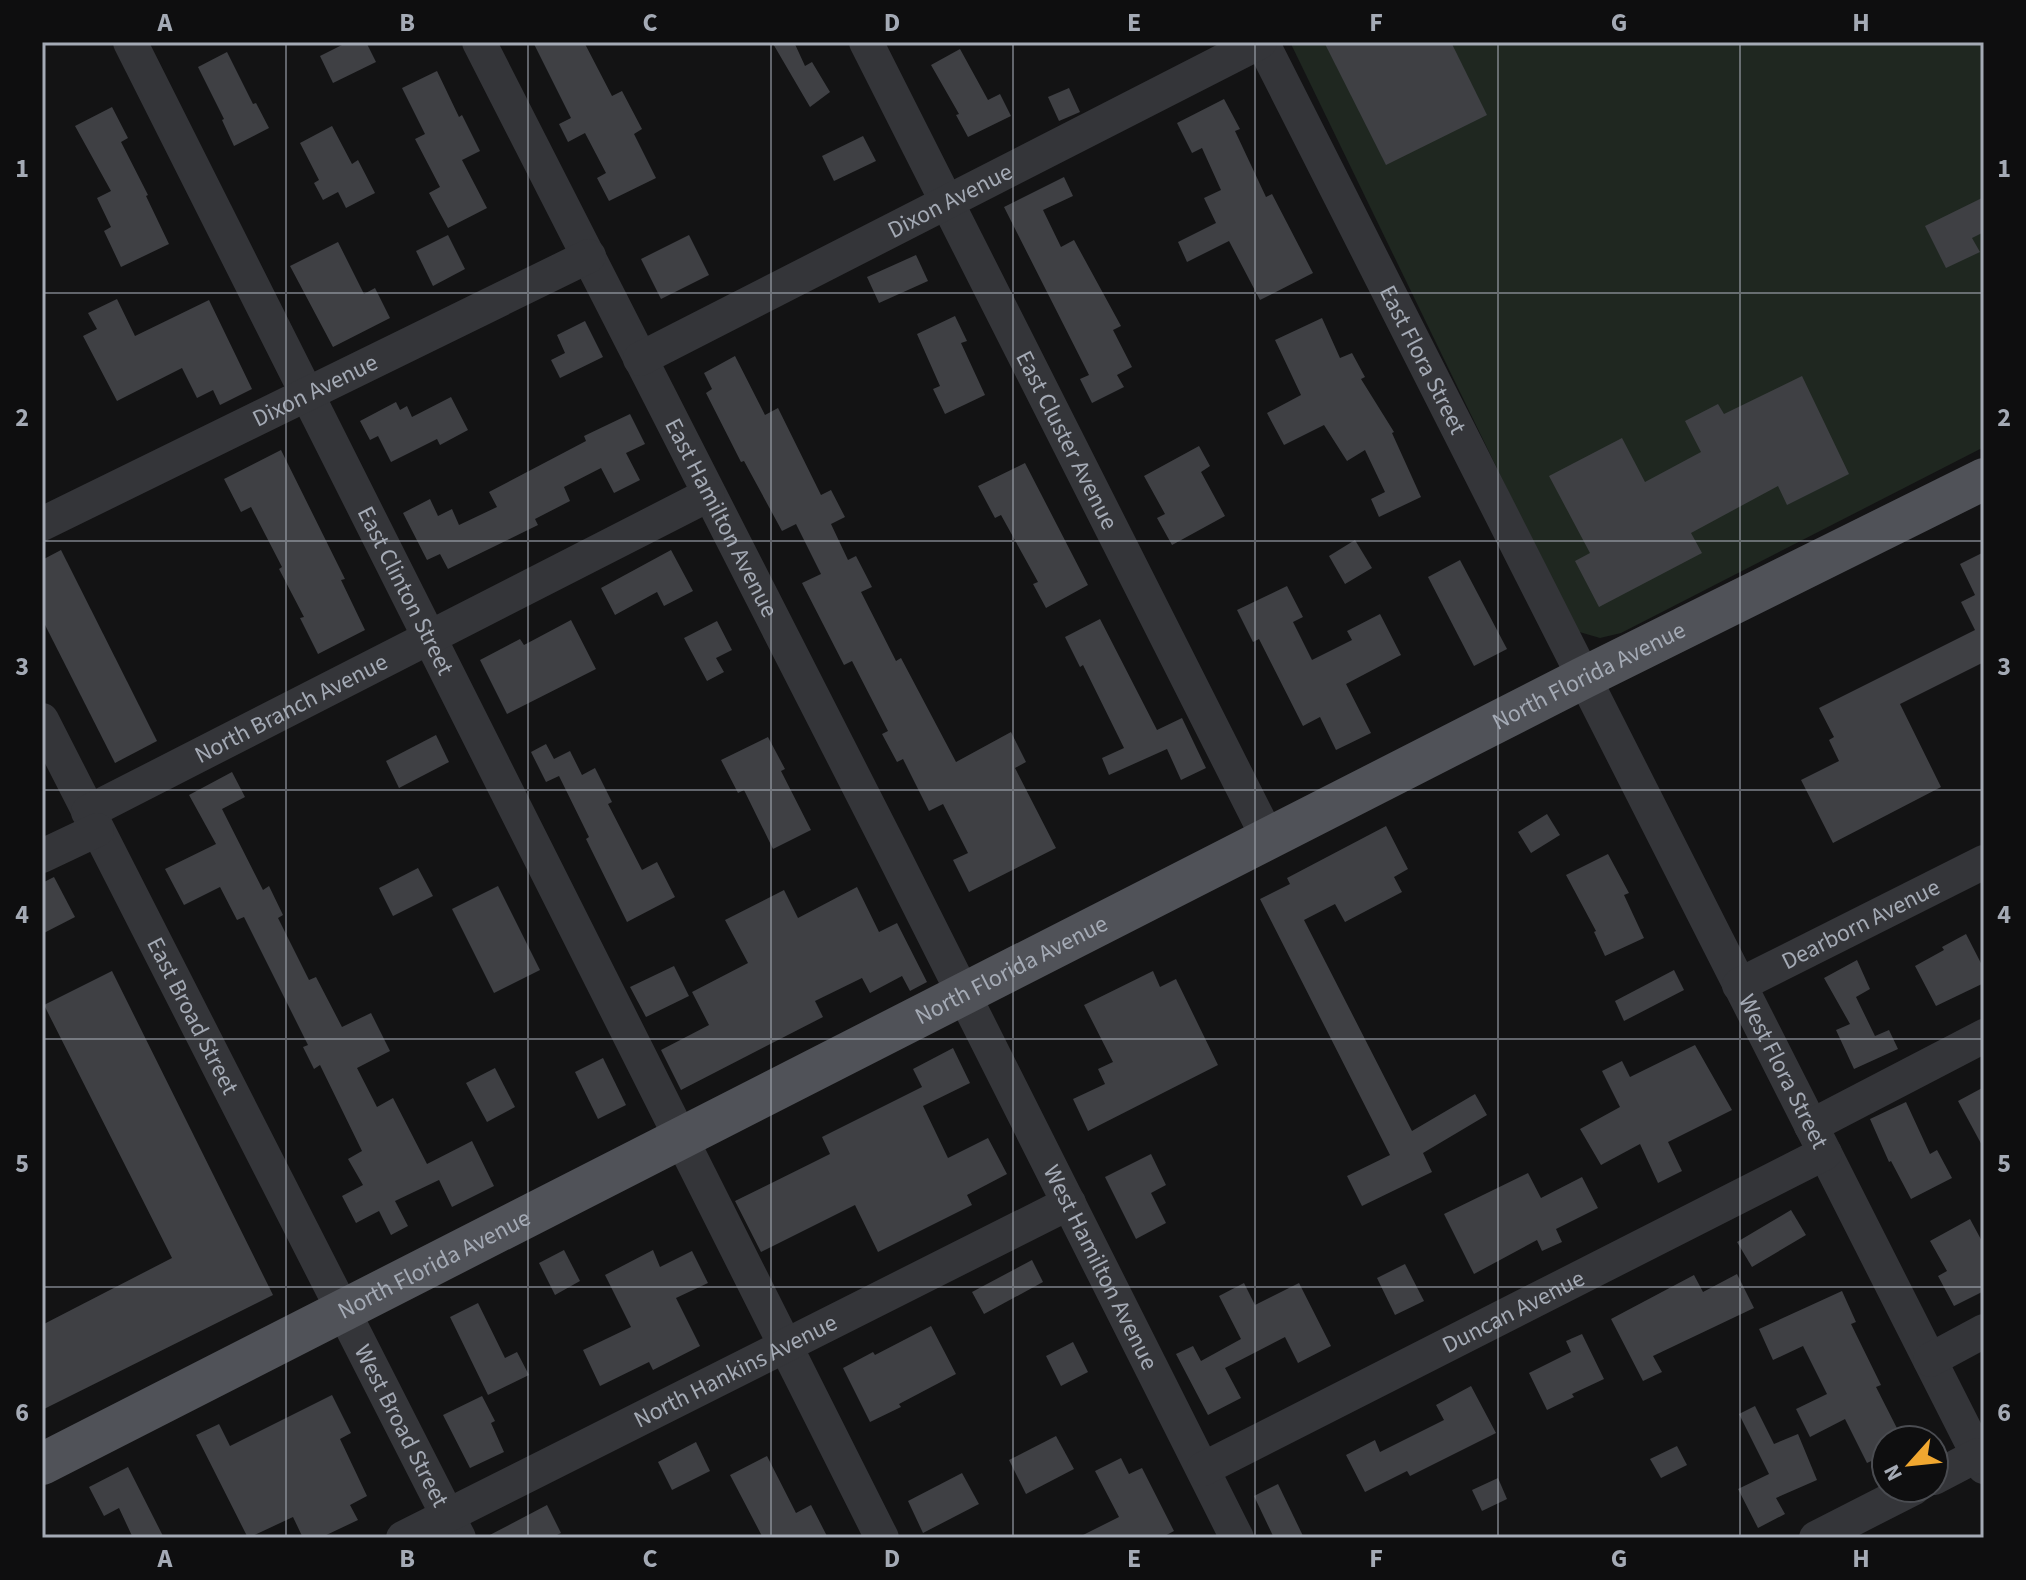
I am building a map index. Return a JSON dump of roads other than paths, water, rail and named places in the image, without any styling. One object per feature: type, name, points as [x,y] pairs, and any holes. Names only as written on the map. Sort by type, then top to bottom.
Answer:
[{"type":"main road","name":"North Florida Avenue","points":[[42,1464],[1583,678],[1984,479]]},
{"type":"street","name":"East Clinton Street","points":[[130,42],[882,1538]]},
{"type":"street","name":"East Hamilton Avenue","points":[[479,42],[964,995]]},
{"type":"street","name":"East Cluster Avenue","points":[[866,42],[1268,838]]},
{"type":"street","name":"Dixon Avenue","points":[[640,359],[1261,42]]},
{"type":"street","name":"East Flora Street","points":[[1261,42],[1583,678]]},
{"type":"street","name":"Dixon Avenue","points":[[42,524],[589,256]]},
{"type":"street","name":"North Branch Avenue","points":[[42,856],[92,821],[429,638],[708,495]]},
{"type":"street","name":"West Flora Street","points":[[1583,678],[1981,1461]]},
{"type":"street","name":"East Broad Street","points":[[42,720],[345,1311]]},
{"type":"street","name":"Dearborn Avenue","points":[[1739,985],[1984,862]]},
{"type":"street","name":"West Hamilton Avenue","points":[[964,995],[1237,1538]]},
{"type":"street","name":"Duncan Avenue","points":[[1203,1469],[1818,1140],[1984,1036]]},
{"type":"street","name":"North Hankins Avenue","points":[[403,1538],[453,1527],[786,1345],[1069,1203]]},
{"type":"street","name":"West Broad Street","points":[[345,1311],[453,1527]]},
{"type":"street","points":[[1930,1360],[1984,1331]]},
{"type":"street","points":[[1950,1472],[1981,1461]]},
{"type":"street","points":[[1816,1538],[1883,1504]]}]
